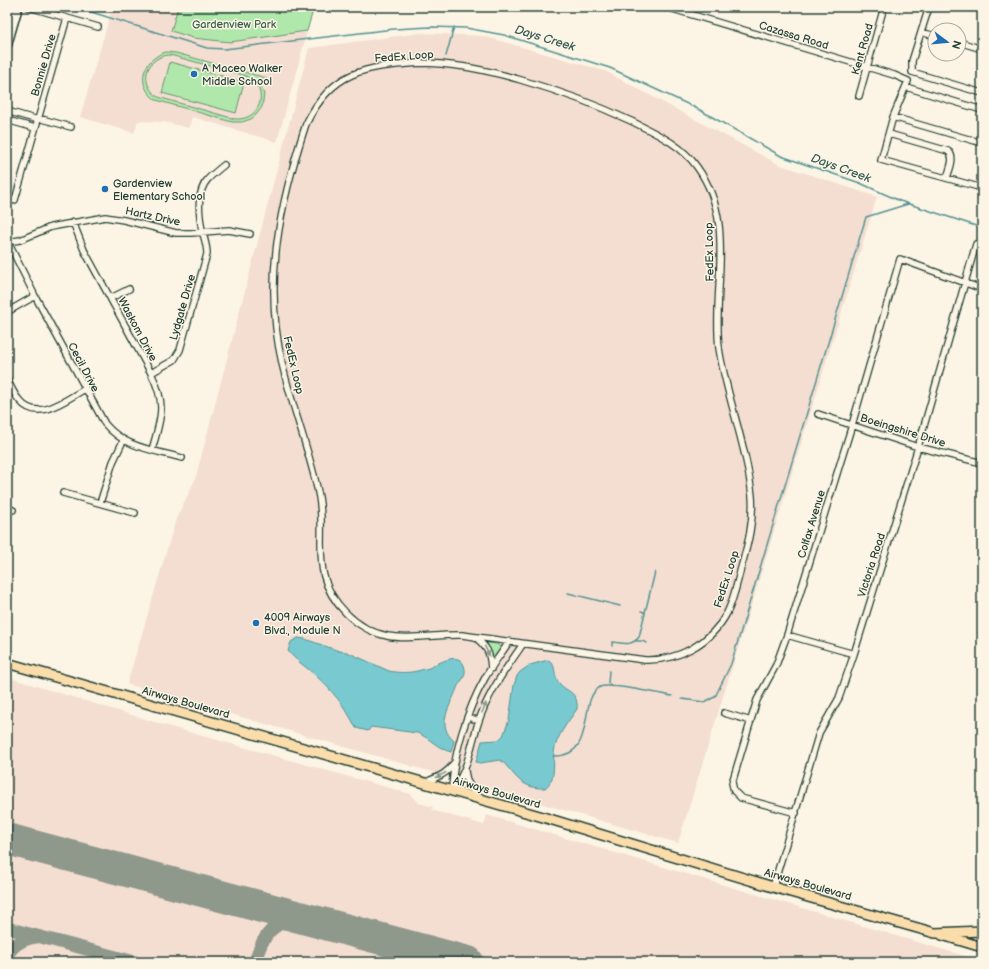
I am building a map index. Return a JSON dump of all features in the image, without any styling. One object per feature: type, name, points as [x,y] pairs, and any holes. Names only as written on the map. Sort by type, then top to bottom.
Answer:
[{"type":"main road","points":[[7,45],[18,7]]},
{"type":"main road","name":"Airways Boulevard","points":[[7,663],[452,791],[773,887],[934,933],[982,931]]},
{"type":"main road","points":[[934,933],[982,946]]},
{"type":"street","points":[[29,7],[98,27]]},
{"type":"street","name":"Cazassa Road","points":[[666,7],[677,9],[894,75],[908,81],[906,88]]},
{"type":"street","name":"Kent Road","points":[[859,96],[884,7]]},
{"type":"street","points":[[929,7],[912,61],[912,72],[982,94]]},
{"type":"street","name":"Bonnie Drive","points":[[7,202],[15,200],[67,18]]},
{"type":"street","points":[[921,32],[927,34]]},
{"type":"street","points":[[967,44],[982,49]]},
{"type":"street","name":"FedEx Loop","points":[[420,63],[461,65],[487,70],[544,86],[599,106],[660,136],[684,153],[692,160],[702,174],[711,191],[716,208],[721,233],[719,349],[748,473],[752,498],[748,542],[727,613],[717,628],[696,646],[675,656],[659,660],[645,660],[509,642],[449,635],[408,638],[388,636],[373,632],[346,613],[339,605],[326,583],[323,574],[320,553],[321,519],[318,496],[287,383],[278,344],[274,301],[276,246],[283,204],[306,124],[317,104],[328,90],[349,76],[362,70],[420,63]]},
{"type":"street","points":[[982,108],[906,88],[893,117],[881,160],[982,188]]},
{"type":"street","points":[[7,111],[71,127]]},
{"type":"street","points":[[893,117],[982,143]]},
{"type":"street","points":[[7,120],[35,128]]},
{"type":"street","points":[[889,134],[951,153],[952,157],[947,178]]},
{"type":"street","name":"Lydgate Drive","points":[[151,373],[174,360],[180,350],[206,259],[206,244],[202,232],[199,208],[201,191],[208,180],[224,165]]},
{"type":"street","name":"Hartz Drive","points":[[8,242],[25,238],[52,227],[97,218],[111,218],[169,232],[183,233],[228,230],[250,234]]},
{"type":"street","name":"Waskom Drive","points":[[73,222],[84,250],[151,373],[159,391],[162,404],[161,418],[152,450]]},
{"type":"street","name":"Cecil Drive","points":[[8,242],[35,296],[105,424],[113,433],[124,441],[182,458]]},
{"type":"street","name":"Victoria Road","points":[[773,887],[820,733],[839,698],[854,654],[918,447],[976,244]]},
{"type":"street","name":"Colfax Avenue","points":[[796,813],[742,798],[734,791],[732,783],[757,700],[776,665],[787,635],[852,425],[900,259],[965,282]]},
{"type":"street","points":[[965,282],[982,289]]},
{"type":"street","points":[[111,298],[129,289]]},
{"type":"street","points":[[7,312],[35,296]]},
{"type":"street","points":[[7,380],[20,401],[27,407],[37,410],[50,408],[85,389]]},
{"type":"street","name":"Boeingshire Drive","points":[[818,414],[918,447],[981,461]]},
{"type":"street","points":[[100,503],[113,462],[124,441]]},
{"type":"street","points":[[63,493],[135,513]]},
{"type":"street","points":[[787,635],[854,654]]},
{"type":"street","points":[[475,637],[488,651],[491,670]]},
{"type":"street","points":[[452,791],[454,762],[468,717],[478,692],[509,642]]},
{"type":"street","points":[[452,791],[465,770],[479,721],[492,690],[523,644]]},
{"type":"street","points":[[724,713],[751,721]]},
{"type":"street","points":[[468,717],[479,721]]},
{"type":"street","points":[[423,783],[445,773],[454,762]]},
{"type":"street","points":[[465,770],[467,781],[478,799]]},
{"type":"shaded area","name":"A Maceo Walker Middle School","points":[[96,7],[314,7],[277,142],[192,117],[189,128],[164,122],[138,121],[134,133],[80,117],[111,12]]},
{"type":"shaded area","points":[[420,33],[483,36],[605,71],[778,164],[877,197],[678,843],[127,684],[176,519],[195,480],[309,48]]},
{"type":"shaded area","points":[[7,677],[171,727],[411,794],[419,803],[433,807],[432,810],[484,825],[487,815],[982,962],[7,962]]},
{"type":"green space","name":"Gardenview Park","points":[[178,7],[314,7],[307,31],[230,42],[193,38],[171,31]]},
{"type":"green space","points":[[166,52],[176,53],[266,78],[265,81],[257,79],[264,94],[262,107],[251,119],[242,122],[232,122],[156,100],[149,94],[145,87],[144,73],[151,60]],"holes":[[[170,55],[243,75],[252,80],[257,86],[260,93],[260,101],[252,114],[245,118],[235,119],[158,97],[148,85],[147,78],[150,65],[155,60]]]},
{"type":"green space","points":[[170,62],[244,82],[236,113],[162,93]]},
{"type":"green space","points":[[488,643],[497,644],[500,647],[500,650],[494,659],[487,645]]},
{"type":"water","points":[[298,638],[339,651],[347,652],[393,672],[414,672],[429,668],[449,659],[459,659],[463,663],[465,675],[448,708],[445,722],[448,735],[454,741],[451,752],[417,733],[371,727],[368,731],[356,728],[348,713],[332,692],[288,651],[291,642]]},
{"type":"water","points":[[548,660],[553,665],[558,682],[575,697],[577,709],[562,730],[555,747],[551,781],[545,788],[540,788],[530,786],[522,782],[500,760],[480,763],[476,762],[482,741],[498,740],[503,736],[509,720],[514,685],[517,676],[530,665]]},
{"type":"waterway","name":"Days Creek","points":[[75,7],[207,48],[224,49],[394,29],[430,27],[466,28],[504,35],[610,68],[698,109],[781,156],[860,183],[900,201],[982,228]]},
{"type":"waterway","points":[[446,56],[454,27]]},
{"type":"waterway","points":[[682,699],[704,702],[715,697],[731,664],[866,217],[908,204]]},
{"type":"waterway","points":[[612,646],[612,642],[630,643],[639,637],[655,572]]},
{"type":"waterway","points":[[568,593],[620,606]]},
{"type":"waterway","points":[[641,611],[644,612],[645,615]]},
{"type":"waterway","points":[[636,641],[647,643]]},
{"type":"waterway","points":[[609,671],[608,683],[611,686]]},
{"type":"waterway","points":[[553,756],[567,754],[576,748],[582,738],[589,703],[593,693],[600,687],[624,687],[672,696]]},
{"type":"taxiway","points":[[255,962],[262,943],[271,930],[285,922],[305,918]]},
{"type":"taxiway","points":[[7,928],[135,962]]},
{"type":"taxiway","points":[[7,948],[7,955],[20,942],[37,937]]},
{"type":"taxiway","points":[[417,949],[450,962]]},
{"type":"runway","points":[[7,839],[468,962]]},
{"type":"place","name":"A Maceo Walker Middle School","points":[[194,74]]},
{"type":"place","name":"Gardenview Elementary School","points":[[105,189]]},
{"type":"place","name":"4009 Airways Blvd., Module N","points":[[256,623]]}]
